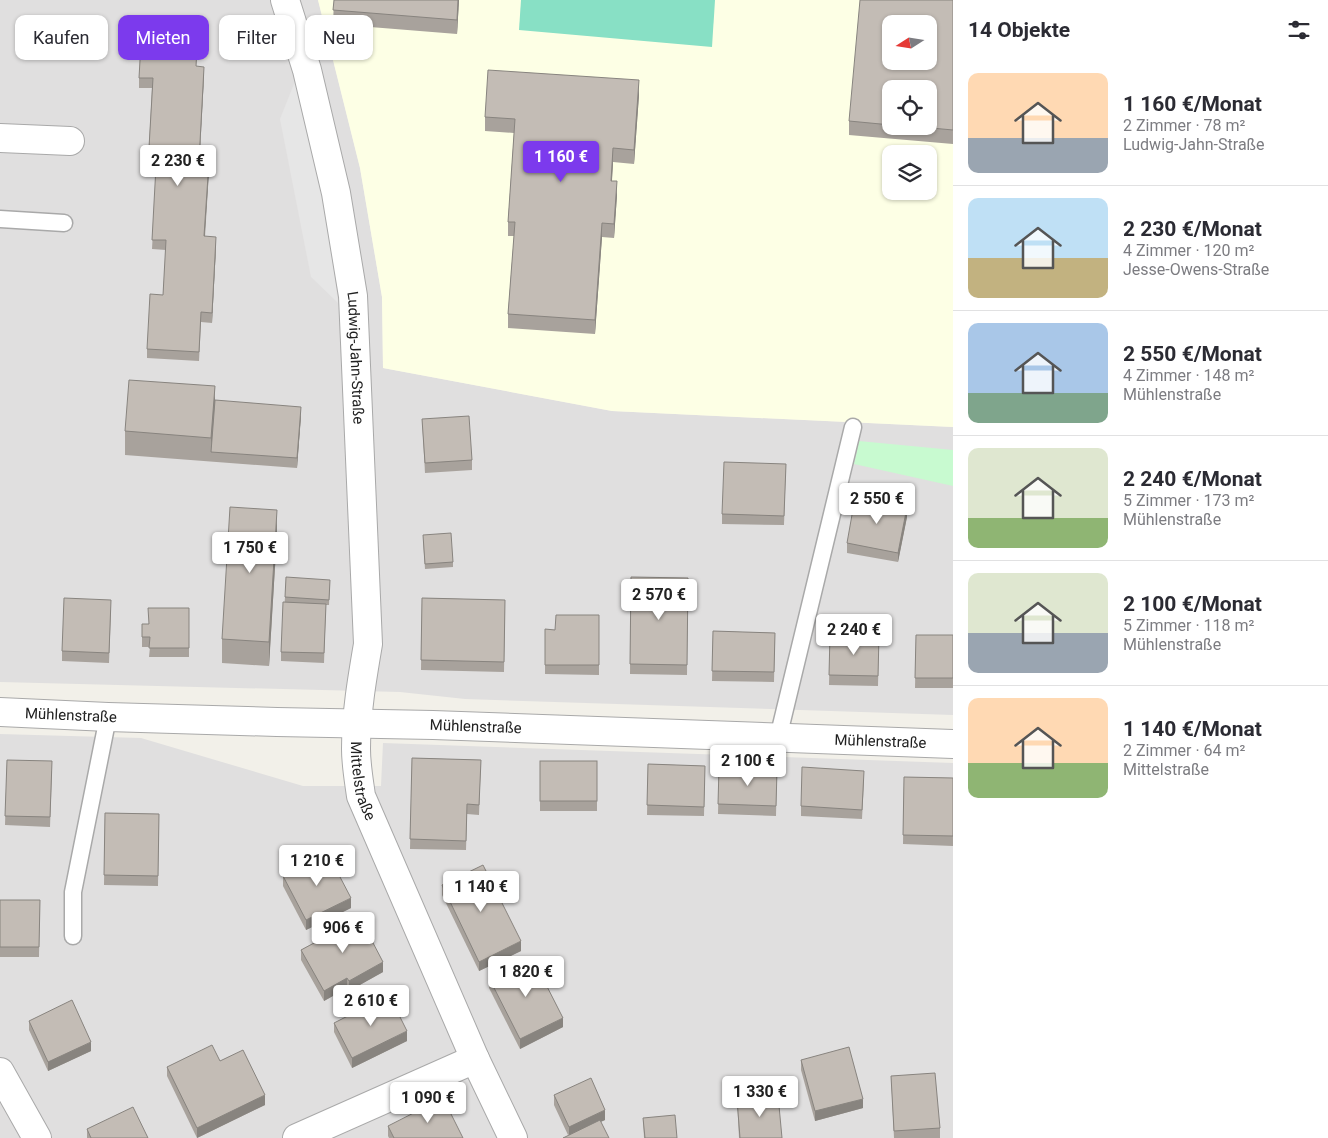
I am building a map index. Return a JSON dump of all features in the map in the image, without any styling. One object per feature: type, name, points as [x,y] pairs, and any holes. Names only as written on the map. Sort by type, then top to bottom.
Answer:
[{"type":"street","name":"Ludwig-Jahn-Straße","points":[[285,0],[307,70],[336,193],[353,296],[368,644],[359,696],[357,724]]},
{"type":"street","points":[[0,138],[70,141]]},
{"type":"street","name":"Mühlenstraße","points":[[0,712],[108,717],[433,725],[953,744]]},
{"type":"street","name":"Mittelstraße","points":[[357,724],[356,750],[361,796],[475,1059],[513,1138]]},
{"type":"street","points":[[296,1138],[475,1059]]},
{"type":"street","points":[[0,1072],[37,1138]]},
{"type":"lane","points":[[0,220],[64,223]]},
{"type":"lane","points":[[778,738],[853,427]]},
{"type":"lane","points":[[73,936],[73,892],[108,717]]},
{"type":"shaded area","points":[[0,0],[318,0],[322,15],[305,15],[305,60],[333,60],[360,168],[382,297],[383,368],[612,411],[953,427],[953,715],[465,699],[400,692],[0,682]]},
{"type":"shaded area","points":[[318,0],[953,0],[953,427],[612,411],[383,368],[382,297],[360,168],[333,60],[373,60],[373,15],[322,15]]},
{"type":"shaded area","points":[[296,79],[324,190],[338,303],[311,277],[280,119]]},
{"type":"shaded area","points":[[0,734],[141,738],[303,786],[381,786],[383,743],[953,763],[953,1138],[0,1138]]},
{"type":"green space","points":[[521,0],[715,0],[712,47],[519,30]]},
{"type":"green space","points":[[859,441],[953,450],[953,486],[854,464]]},
{"type":"building","points":[[334,0],[458,0],[457,20],[333,10]]},
{"type":"building","points":[[860,0],[953,0],[953,130],[937,129],[937,80],[882,80],[882,124],[849,121]]},
{"type":"building","points":[[140,60],[196,60],[196,66],[204,67],[199,161],[209,161],[204,236],[216,237],[212,313],[201,312],[199,352],[147,349],[150,294],[163,295],[166,240],[152,240],[156,166],[148,165],[153,78],[139,78]]},
{"type":"building","points":[[488,70],[639,80],[634,150],[613,148],[611,181],[617,181],[614,224],[602,223],[595,320],[508,314],[515,222],[508,222],[515,119],[485,117]]},
{"type":"building","points":[[129,380],[215,386],[211,438],[125,431]]},
{"type":"building","points":[[215,400],[301,407],[297,458],[211,452]]},
{"type":"building","points":[[469,416],[472,460],[425,463],[422,419]]},
{"type":"building","points":[[724,462],[786,464],[784,516],[722,514]]},
{"type":"building","points":[[855,498],[907,507],[898,553],[847,543]]},
{"type":"building","points":[[230,507],[277,510],[269,642],[222,639]]},
{"type":"building","points":[[451,533],[453,562],[425,564],[423,535]]},
{"type":"building","points":[[286,577],[330,580],[329,600],[285,597]]},
{"type":"building","points":[[631,577],[688,578],[687,665],[630,664]]},
{"type":"building","points":[[64,598],[111,600],[109,653],[62,651]]},
{"type":"building","points":[[422,598],[505,600],[504,662],[421,660]]},
{"type":"building","points":[[283,602],[326,604],[324,653],[281,652]]},
{"type":"building","points":[[148,608],[189,608],[189,648],[149,648],[150,637],[142,637],[142,624],[149,624]]},
{"type":"building","points":[[556,615],[599,615],[599,665],[545,665],[545,629],[555,630]]},
{"type":"building","points":[[713,631],[775,633],[774,672],[712,671]]},
{"type":"building","points":[[830,635],[879,636],[878,676],[829,675]]},
{"type":"building","points":[[916,635],[953,635],[953,678],[915,678]]},
{"type":"building","points":[[412,758],[481,760],[479,805],[467,804],[466,841],[410,839]]},
{"type":"building","points":[[7,760],[52,761],[50,817],[5,816]]},
{"type":"building","points":[[540,761],[597,761],[597,801],[540,801]]},
{"type":"building","points":[[648,764],[705,766],[704,807],[647,805]]},
{"type":"building","points":[[802,767],[864,771],[862,810],[801,806]]},
{"type":"building","points":[[719,768],[777,770],[776,806],[718,804]]},
{"type":"building","points":[[904,777],[953,778],[953,836],[903,835]]},
{"type":"building","points":[[105,813],[159,814],[158,876],[104,875]]},
{"type":"building","points":[[328,854],[351,898],[306,920],[283,876]]},
{"type":"building","points":[[483,865],[521,941],[479,962],[442,885]]},
{"type":"building","points":[[0,900],[40,900],[39,947],[0,947]]},
{"type":"building","points":[[359,916],[383,962],[349,981],[347,978],[324,991],[301,950]]},
{"type":"building","points":[[532,957],[563,1018],[520,1039],[489,978]]},
{"type":"building","points":[[389,995],[407,1031],[352,1058],[334,1023]]},
{"type":"building","points":[[72,1000],[91,1042],[48,1062],[29,1021]]},
{"type":"building","points":[[212,1045],[220,1061],[243,1050],[265,1095],[197,1128],[167,1067]]},
{"type":"building","points":[[849,1047],[863,1099],[815,1111],[801,1060]]},
{"type":"building","points":[[935,1073],[940,1128],[894,1131],[891,1076]]},
{"type":"building","points":[[591,1078],[605,1110],[569,1127],[554,1095]]},
{"type":"building","points":[[778,1095],[782,1138],[740,1138],[737,1099]]},
{"type":"building","points":[[443,1098],[463,1138],[394,1138],[388,1126]]},
{"type":"building","points":[[133,1107],[148,1138],[91,1138],[87,1129]]},
{"type":"building","points":[[675,1115],[677,1138],[645,1138],[643,1118]]},
{"type":"building","points":[[600,1120],[609,1138],[563,1138]]}]
